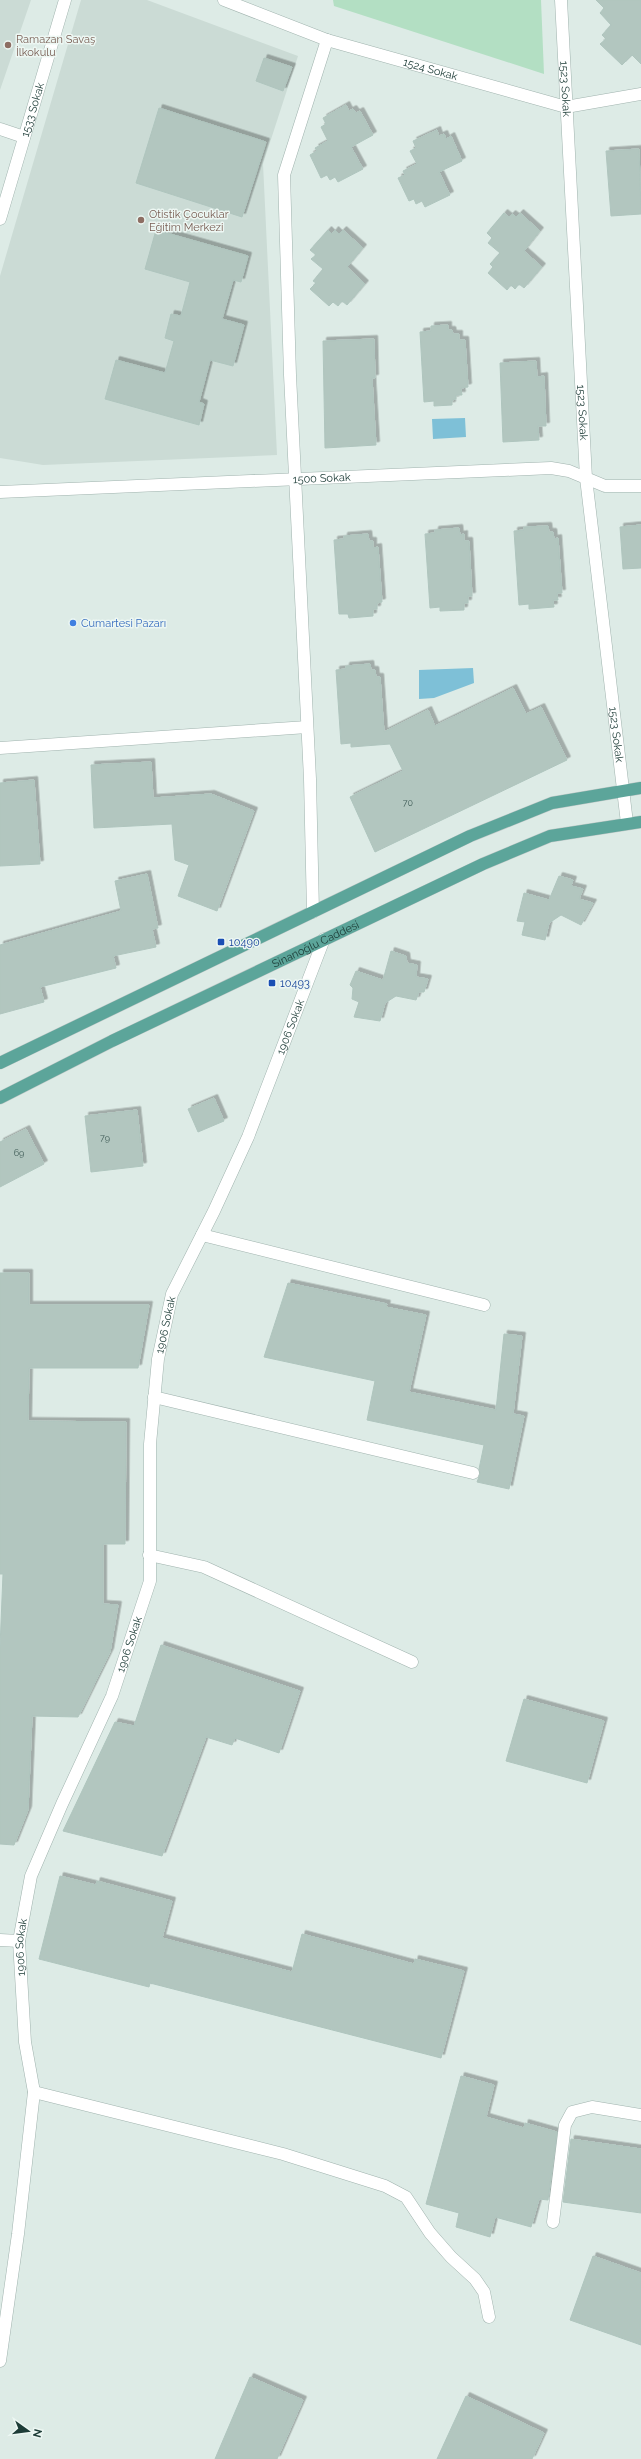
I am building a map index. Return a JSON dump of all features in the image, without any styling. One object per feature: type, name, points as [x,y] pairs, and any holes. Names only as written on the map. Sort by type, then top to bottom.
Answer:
[{"type":"main road","points":[[0,1063],[470,836],[545,806],[622,789],[641,788]]},
{"type":"main road","name":"Si̇nanoğlu Caddesi","points":[[0,1098],[112,1041],[483,864],[550,836],[641,822]]},
{"type":"street","name":"1533 Sokak","points":[[0,219],[65,0]]},
{"type":"street","name":"1524 Sokak","points":[[224,0],[327,40],[566,107],[641,94]]},
{"type":"street","name":"1523 Sokak","points":[[560,0],[586,478],[627,823]]},
{"type":"street","points":[[313,912],[307,728],[295,480],[284,175],[327,40]]},
{"type":"street","points":[[0,128],[24,137]]},
{"type":"street","name":"1500 Sokak","points":[[0,492],[551,468],[569,471],[604,486],[641,486]]},
{"type":"street","points":[[0,748],[307,728]]},
{"type":"street","name":"1906 Sokak","points":[[0,2361],[19,2226],[34,2092],[25,2042],[18,1941],[31,1876],[62,1804],[112,1696],[150,1581],[150,1444],[158,1359],[172,1294],[202,1235],[248,1137],[324,939]]},
{"type":"street","points":[[202,1235],[484,1305]]},
{"type":"street","points":[[154,1397],[473,1473]]},
{"type":"street","points":[[149,1555],[204,1566],[412,1662]]},
{"type":"street","points":[[0,1940],[18,1941]]},
{"type":"street","points":[[34,2092],[283,2154],[385,2186],[406,2197],[435,2239],[451,2257],[475,2278],[484,2292],[488,2317]]},
{"type":"street","points":[[553,2222],[565,2125],[572,2112],[592,2107],[641,2115]]},
{"type":"shaded area","name":"Ramazan Savaş İlkokulu","points":[[0,0],[31,0],[0,90]]},
{"type":"shaded area","name":"Otistik Çocuklar Eğitim Merkezi","points":[[81,0],[147,0],[298,56],[263,164],[277,455],[43,465],[0,458],[0,276]]},
{"type":"green space","points":[[333,0],[541,0],[544,74],[334,6]]},
{"type":"water","points":[[465,418],[466,437],[433,439],[432,419]]},
{"type":"water","points":[[473,668],[474,683],[434,698],[419,699],[419,670]]},
{"type":"building","points":[[596,0],[641,0],[641,64],[632,55],[622,65],[600,44],[606,39],[602,35],[611,25],[600,13],[604,8]]},
{"type":"building","points":[[264,58],[292,67],[283,91],[256,81]]},
{"type":"building","points":[[346,105],[349,111],[353,109],[356,113],[360,111],[373,135],[351,147],[363,169],[338,182],[335,177],[330,180],[327,175],[321,178],[310,155],[317,151],[315,148],[328,141],[321,127],[326,124],[323,118]]},
{"type":"building","points":[[159,108],[266,142],[242,217],[136,183]]},
{"type":"building","points":[[437,130],[439,136],[444,134],[446,139],[451,136],[462,161],[439,172],[450,195],[425,207],[422,201],[416,204],[414,199],[409,201],[398,178],[405,175],[403,171],[417,164],[410,151],[416,148],[413,141]]},
{"type":"building","points":[[639,149],[641,214],[611,216],[606,151]]},
{"type":"building","points":[[504,213],[509,217],[512,214],[516,217],[520,213],[540,231],[524,251],[542,267],[524,288],[519,284],[515,289],[511,285],[507,290],[488,273],[493,267],[490,264],[500,253],[488,243],[492,238],[487,233]]},
{"type":"building","points":[[156,230],[248,256],[241,282],[233,280],[222,319],[244,325],[233,366],[210,360],[199,402],[204,404],[199,425],[105,399],[116,360],[165,373],[174,341],[165,338],[171,314],[181,316],[190,282],[145,269]]},
{"type":"building","points":[[328,230],[332,234],[335,230],[339,234],[343,230],[363,248],[347,267],[365,284],[347,305],[342,301],[338,306],[333,302],[329,306],[310,289],[316,283],[313,281],[323,269],[311,259],[316,255],[310,250]]},
{"type":"building","points":[[448,325],[448,330],[452,330],[453,334],[459,334],[459,340],[465,340],[468,387],[461,388],[462,395],[456,395],[456,399],[452,400],[452,405],[434,406],[434,401],[424,402],[420,332],[431,331],[431,326]]},
{"type":"building","points":[[374,339],[375,378],[372,378],[376,445],[325,448],[323,341]]},
{"type":"building","points":[[536,361],[537,377],[544,376],[546,426],[538,426],[539,440],[503,442],[500,363]]},
{"type":"building","points":[[641,525],[641,568],[623,569],[620,527]]},
{"type":"building","points":[[548,526],[549,532],[553,532],[554,539],[558,538],[562,593],[557,593],[558,600],[553,600],[554,607],[529,609],[529,604],[519,605],[514,531],[524,530],[524,527]]},
{"type":"building","points":[[459,528],[460,535],[464,534],[464,541],[469,541],[472,596],[468,596],[468,603],[464,603],[464,610],[440,611],[440,607],[430,608],[425,534],[435,533],[435,530]]},
{"type":"building","points":[[368,534],[369,541],[373,541],[373,548],[378,547],[382,602],[377,603],[377,609],[373,609],[373,616],[349,618],[348,614],[339,614],[334,540],[344,539],[344,536]]},
{"type":"building","points":[[370,664],[371,670],[375,670],[376,677],[380,677],[384,732],[428,710],[435,726],[513,688],[526,714],[541,707],[567,760],[375,852],[350,797],[403,771],[390,744],[351,747],[351,743],[341,744],[336,670],[346,669],[346,666]]},
{"type":"building","points":[[151,762],[153,798],[211,794],[254,811],[217,911],[178,896],[189,865],[175,860],[172,824],[94,828],[91,765]]},
{"type":"building","points":[[34,780],[40,864],[0,866],[0,783]]},
{"type":"building","points":[[147,874],[158,928],[152,929],[156,947],[113,956],[116,968],[40,987],[44,1002],[0,1014],[0,945],[121,911],[115,881]]},
{"type":"building","points":[[559,876],[573,880],[571,886],[583,889],[579,899],[593,903],[581,925],[561,915],[549,923],[545,940],[522,935],[525,922],[517,921],[524,893],[549,900]]},
{"type":"building","points":[[391,951],[406,956],[407,963],[417,965],[416,977],[428,979],[424,992],[419,992],[416,1000],[396,996],[385,1003],[380,1021],[354,1017],[359,1002],[352,999],[353,988],[350,985],[356,971],[383,980]]},
{"type":"building","points":[[214,1098],[224,1121],[198,1132],[188,1109]]},
{"type":"building","points":[[137,1110],[143,1166],[91,1172],[85,1116]]},
{"type":"building","points":[[26,1129],[44,1164],[0,1187],[0,1142]]},
{"type":"building","points":[[0,1273],[29,1273],[29,1305],[149,1305],[138,1368],[29,1368],[28,1421],[126,1422],[125,1544],[103,1544],[103,1604],[118,1605],[110,1652],[78,1717],[32,1716],[28,1810],[14,1845],[0,1844],[0,1647],[3,1574],[0,1574]]},
{"type":"building","points":[[288,1283],[387,1304],[386,1307],[426,1315],[409,1392],[496,1410],[504,1334],[522,1336],[513,1414],[524,1416],[509,1489],[477,1482],[480,1474],[479,1469],[484,1445],[367,1420],[375,1381],[264,1357]]},
{"type":"building","points":[[161,1645],[300,1691],[279,1753],[235,1738],[232,1745],[206,1737],[162,1856],[63,1831],[115,1722],[134,1726]]},
{"type":"building","points":[[524,1699],[604,1721],[587,1783],[506,1761]]},
{"type":"building","points":[[60,1876],[96,1885],[97,1881],[172,1901],[162,1938],[292,1972],[302,1934],[414,1964],[415,1959],[464,1971],[441,2058],[150,1983],[149,1987],[39,1959]]},
{"type":"building","points":[[461,2076],[494,2085],[486,2117],[524,2128],[525,2123],[557,2132],[548,2200],[539,2199],[531,2227],[495,2217],[490,2237],[456,2227],[459,2213],[426,2204]]},
{"type":"building","points":[[571,2139],[641,2149],[641,2213],[563,2202]]},
{"type":"building","points":[[593,2256],[641,2273],[641,2345],[570,2320]]},
{"type":"building","points":[[250,2377],[303,2400],[277,2459],[215,2459]]},
{"type":"building","points":[[466,2396],[544,2433],[532,2459],[437,2459]]},
{"type":"place","name":"Ramazan Savaş İlkokulu","points":[[8,45]]},
{"type":"place","name":"Otistik Çocuklar Eğitim Merkezi","points":[[141,220]]},
{"type":"place","name":"Cumartesi Pazarı","points":[[73,623]]},
{"type":"place","name":"10490","points":[[221,942]]},
{"type":"place","name":"10493","points":[[272,983]]}]
